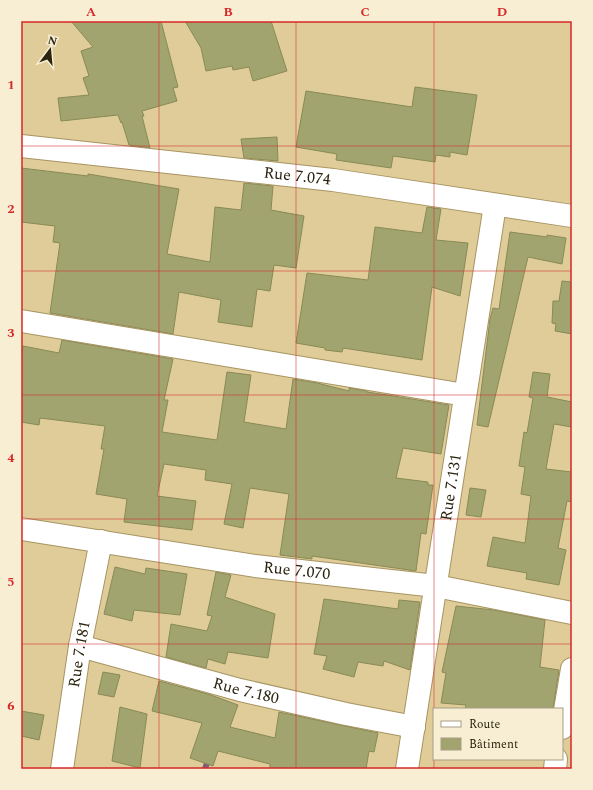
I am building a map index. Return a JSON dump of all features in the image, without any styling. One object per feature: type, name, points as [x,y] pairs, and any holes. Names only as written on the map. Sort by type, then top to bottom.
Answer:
[{"type":"street","name":"Rue 7.074","points":[[21,146],[333,180],[572,216]]},
{"type":"street","name":"Rue 7.131","points":[[408,769],[495,205]]},
{"type":"street","points":[[21,321],[466,395]]},
{"type":"street","name":"Rue 7.070","points":[[21,529],[256,566],[436,586],[572,613]]},
{"type":"street","name":"Rue 7.181","points":[[62,769],[80,646],[101,541]]},
{"type":"street","name":"Rue 7.180","points":[[80,646],[240,690],[346,714],[414,727]]},
{"type":"street","points":[[563,722],[572,669]]},
{"type":"building","points":[[71,21],[161,21],[178,87],[173,88],[177,101],[142,111],[150,148],[129,145],[122,122],[121,123],[118,115],[61,121],[58,98],[89,95],[83,78],[89,76],[81,51],[93,47]]},
{"type":"building","points":[[185,21],[271,21],[287,71],[253,81],[249,67],[233,70],[232,66],[206,71],[201,48]]},
{"type":"building","points":[[415,87],[477,95],[467,155],[450,152],[450,157],[436,155],[435,162],[393,156],[391,168],[336,160],[337,154],[296,147],[306,91],[412,107]]},
{"type":"building","points":[[277,137],[278,161],[244,158],[241,139]]},
{"type":"building","points":[[21,168],[88,176],[88,174],[179,189],[167,254],[210,262],[215,207],[241,210],[244,183],[273,186],[271,210],[304,216],[296,268],[274,265],[270,291],[257,289],[252,327],[218,322],[221,300],[179,292],[173,334],[50,313],[60,243],[53,242],[55,226],[21,222]]},
{"type":"building","points":[[427,207],[441,209],[436,240],[468,243],[460,296],[432,287],[422,360],[343,348],[342,352],[325,350],[325,348],[296,343],[307,273],[368,280],[375,227],[422,233]]},
{"type":"building","points":[[510,232],[566,238],[562,264],[528,257],[488,427],[477,425],[490,319],[493,308],[499,309]]},
{"type":"building","points":[[562,281],[572,282],[572,334],[555,331],[556,324],[552,323],[553,301],[559,301]]},
{"type":"building","points":[[62,340],[173,359],[164,400],[168,400],[162,432],[217,440],[227,372],[251,375],[244,422],[286,429],[293,379],[349,391],[349,388],[449,405],[441,454],[403,448],[396,478],[428,482],[428,485],[433,485],[426,534],[421,533],[416,571],[312,556],[312,559],[280,555],[289,494],[250,488],[243,528],[224,524],[232,484],[205,480],[206,470],[164,464],[157,496],[196,501],[192,530],[124,522],[127,499],[96,494],[104,449],[101,449],[105,426],[40,418],[39,425],[21,422],[21,360],[23,346],[59,353]]},
{"type":"building","points":[[533,372],[550,374],[547,397],[572,402],[572,427],[554,424],[546,469],[572,472],[572,502],[567,501],[558,548],[566,550],[559,585],[526,579],[527,573],[487,566],[493,537],[525,543],[531,496],[521,494],[525,467],[519,466],[524,432],[527,433],[533,398],[529,397]]},
{"type":"building","points":[[470,488],[486,490],[481,517],[466,515]]},
{"type":"building","points":[[115,567],[145,574],[146,568],[187,574],[180,615],[134,610],[132,621],[104,614]]},
{"type":"building","points":[[216,572],[231,575],[225,597],[275,614],[268,658],[228,652],[225,664],[208,659],[206,668],[166,657],[171,624],[207,631],[212,616],[207,615]]},
{"type":"building","points":[[324,599],[398,609],[399,600],[420,602],[410,670],[384,661],[383,666],[358,662],[354,677],[323,669],[327,656],[314,654]]},
{"type":"building","points":[[456,606],[494,610],[545,620],[540,667],[559,670],[553,708],[465,708],[466,705],[441,703],[446,673],[442,672]]},
{"type":"building","points":[[103,672],[120,675],[114,697],[98,694]]},
{"type":"building","points":[[159,681],[208,694],[238,705],[230,727],[275,738],[279,712],[378,733],[374,752],[369,751],[366,769],[270,769],[270,764],[218,751],[213,766],[190,758],[202,723],[152,711]]},
{"type":"building","points":[[120,707],[147,714],[140,768],[112,761]]},
{"type":"building","points":[[21,711],[44,715],[39,740],[21,736]]},
{"type":"waterway","points":[[205,769],[209,757]]}]
